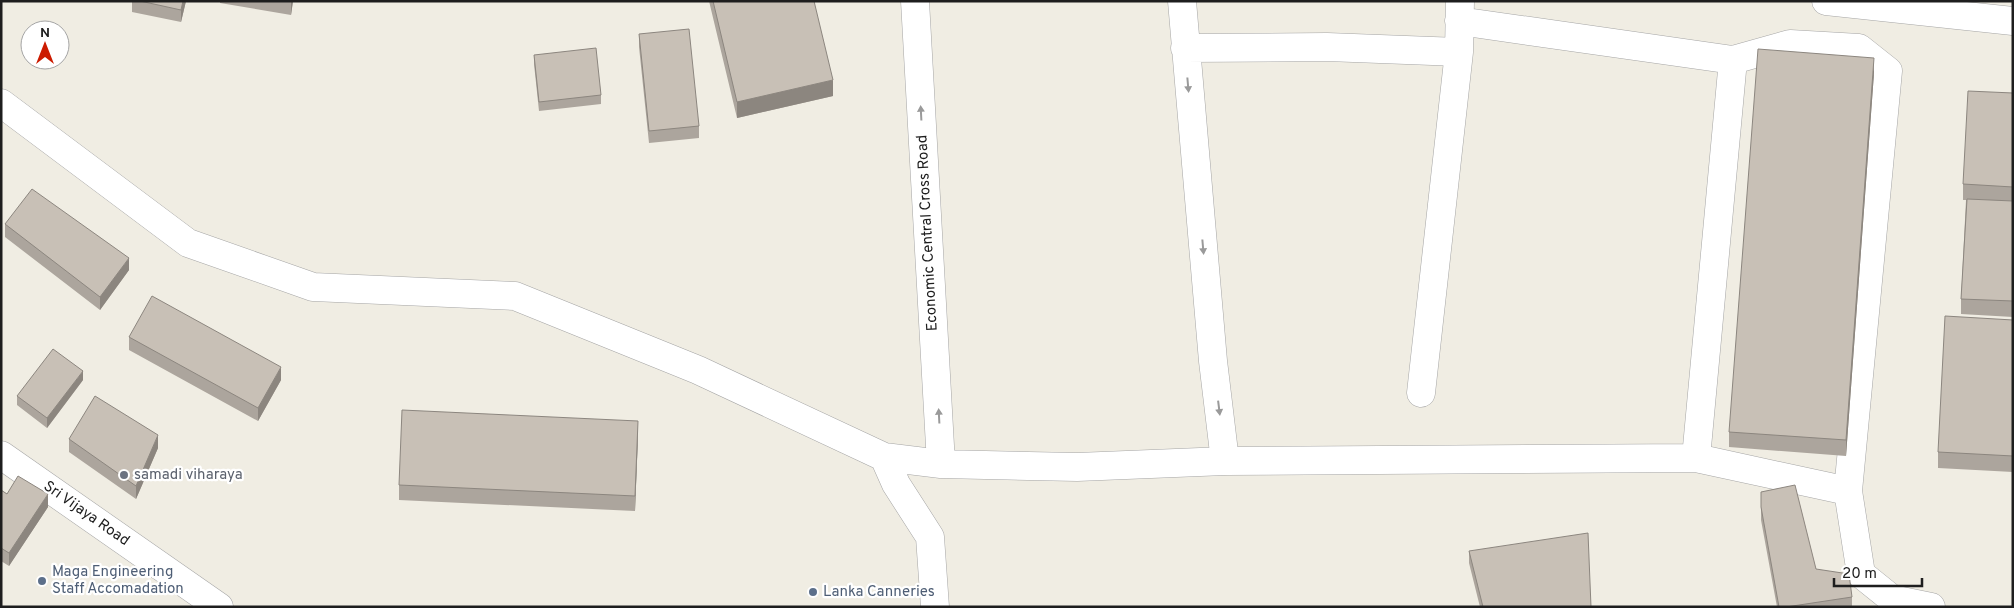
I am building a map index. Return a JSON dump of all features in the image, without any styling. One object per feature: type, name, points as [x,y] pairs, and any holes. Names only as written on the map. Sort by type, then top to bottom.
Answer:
[{"type":"street","name":"Economic Central Cross Road","points":[[915,1],[941,464]]},
{"type":"street","points":[[1182,1],[1213,361],[1225,461]]},
{"type":"street","points":[[1826,1],[2013,21]]},
{"type":"street","points":[[1422,393],[1459,52],[1459,11],[1732,60],[1790,44],[1859,48],[1888,72],[1848,491],[1861,574],[1892,599],[1932,607]]},
{"type":"street","points":[[1185,48],[1327,47],[1459,52]]},
{"type":"street","points":[[1696,458],[1732,60]]},
{"type":"street","points":[[1,103],[188,244],[313,287],[515,296],[698,370],[884,457],[941,464],[1077,467],[1225,461],[1696,458],[1848,491]]},
{"type":"street","name":"Sri Vijaya Road","points":[[1,455],[219,607]]},
{"type":"street","points":[[884,457],[896,484],[930,537],[935,607]]},
{"type":"building","points":[[140,1],[183,1],[181,10]]},
{"type":"building","points":[[713,1],[814,1],[833,80],[737,102]]},
{"type":"building","points":[[689,29],[699,126],[649,131],[639,34]]},
{"type":"building","points":[[596,48],[601,95],[539,102],[534,55]]},
{"type":"building","points":[[1758,49],[1874,58],[1846,440],[1729,432]]},
{"type":"building","points":[[1968,91],[2013,93],[2013,187],[1963,184]]},
{"type":"building","points":[[32,189],[129,258],[100,297],[5,224]]},
{"type":"building","points":[[1967,199],[2013,201],[2013,301],[1961,299]]},
{"type":"building","points":[[152,296],[281,367],[258,408],[129,337]]},
{"type":"building","points":[[1945,316],[2013,320],[2013,456],[1938,452]]},
{"type":"building","points":[[53,349],[83,371],[47,418],[17,396]]},
{"type":"building","name":"samadi viharaya","points":[[95,396],[158,435],[136,486],[69,439]]},
{"type":"building","points":[[402,410],[638,421],[635,496],[399,485]]},
{"type":"building","points":[[18,476],[48,494],[9,553],[1,548],[1,490],[7,494]]},
{"type":"building","points":[[1795,485],[1816,569],[1849,574],[1852,597],[1779,607],[1761,507],[1761,492]]},
{"type":"building","points":[[1588,533],[1591,607],[1483,607],[1469,551]]},
{"type":"place","name":"samadi viharaya","points":[[124,475]]},
{"type":"place","name":"Maga Engineering Staff Accomadation","points":[[42,581]]},
{"type":"place","name":"Lanka Canneries","points":[[813,592]]}]
